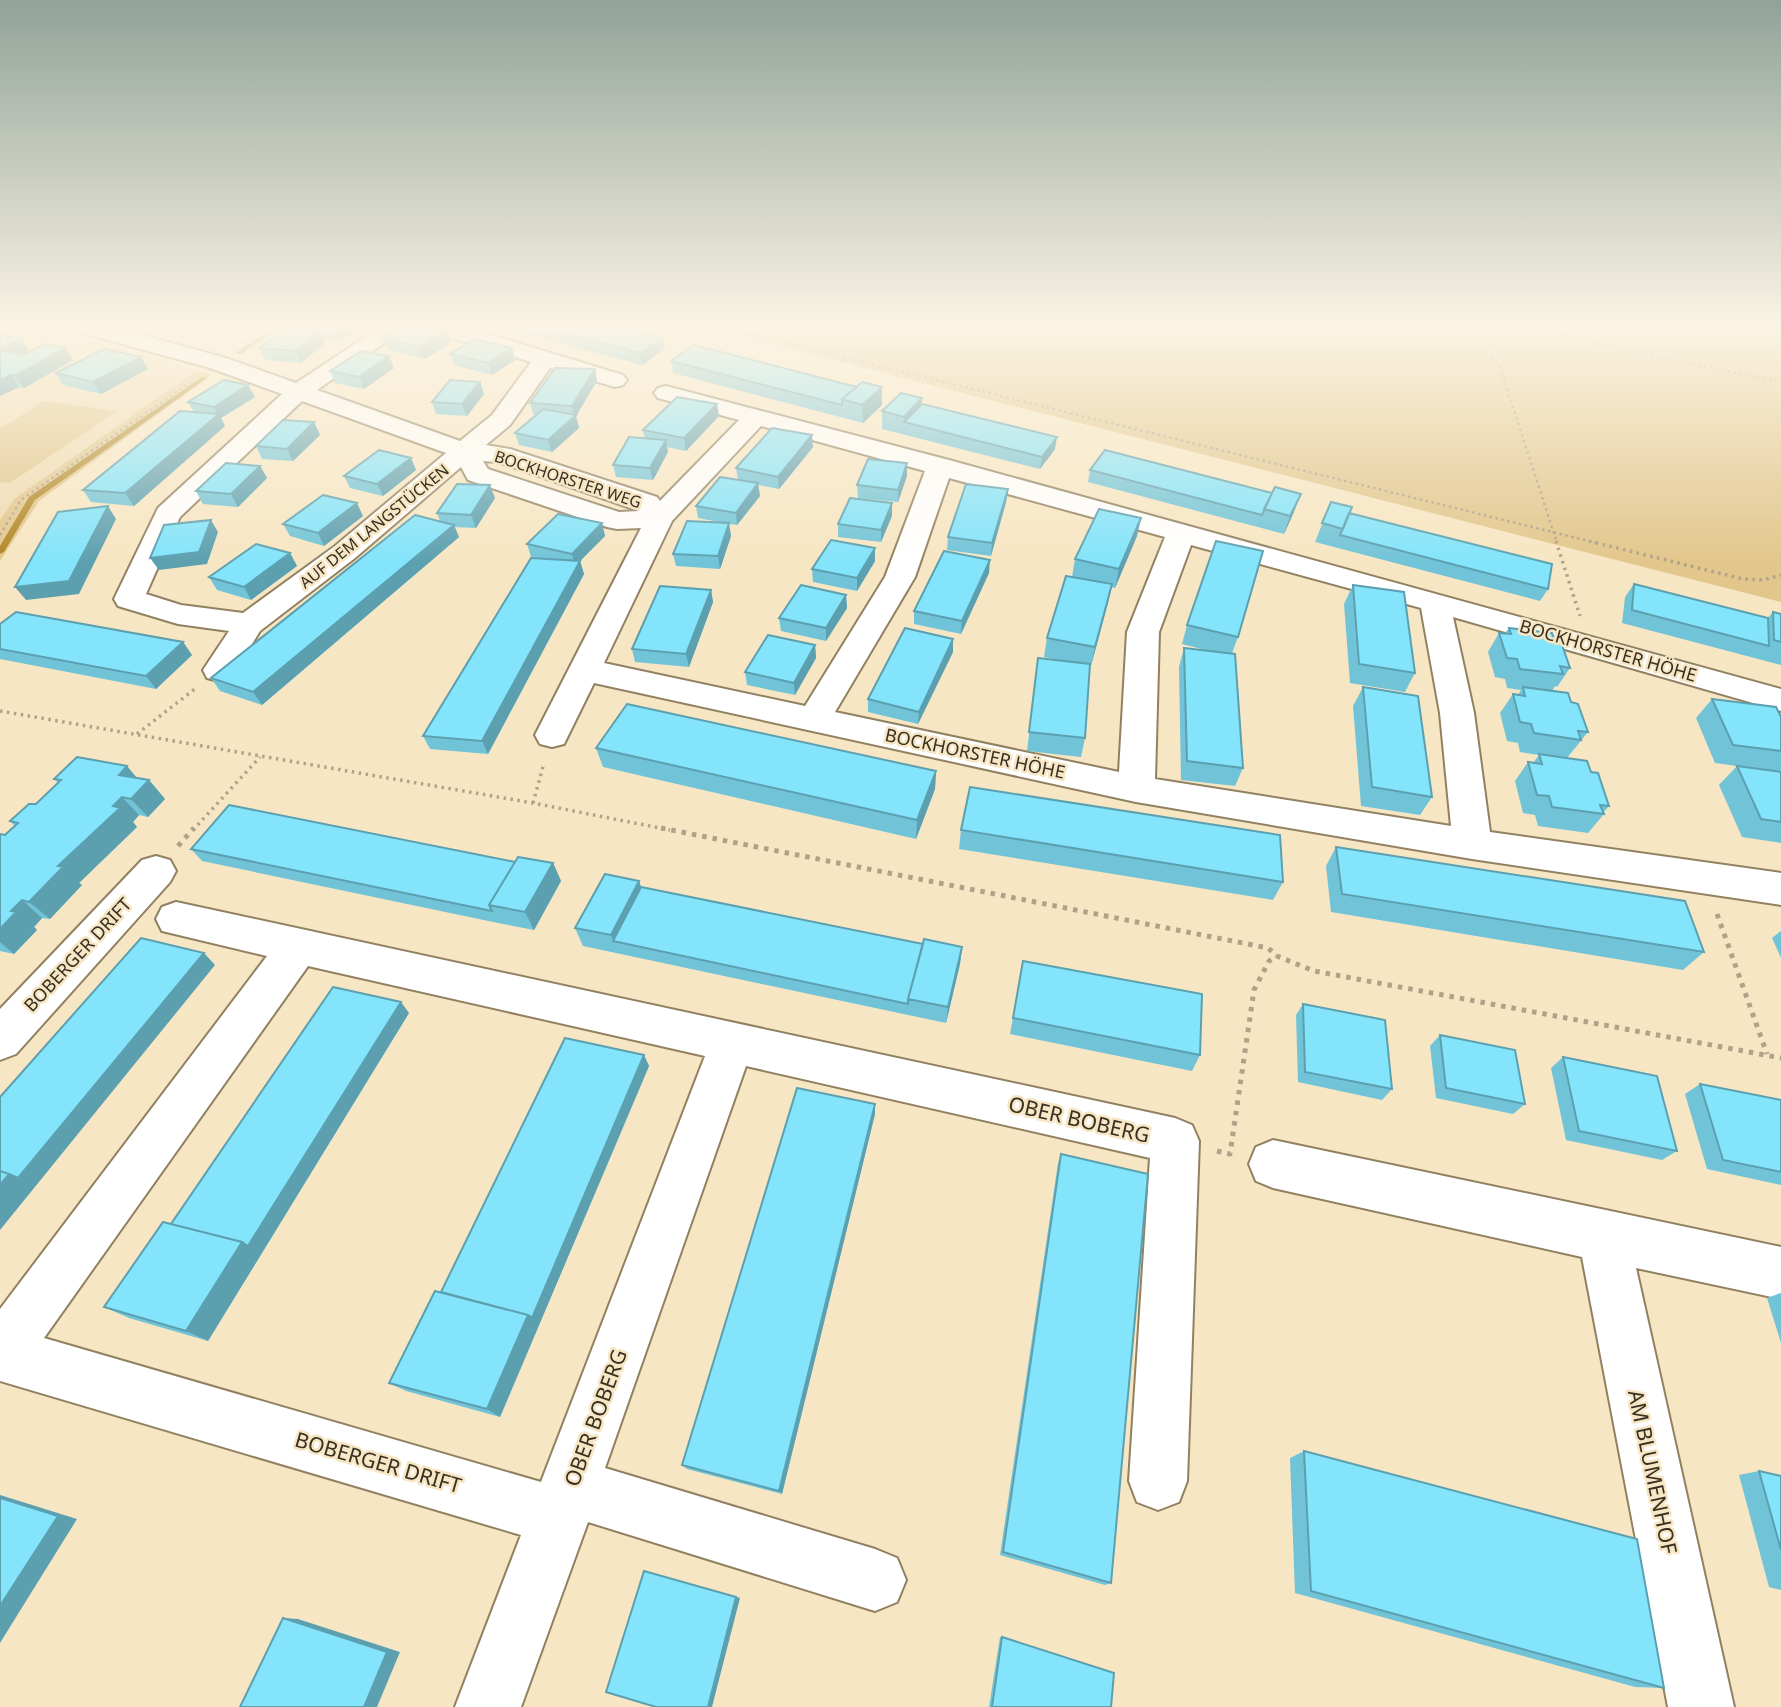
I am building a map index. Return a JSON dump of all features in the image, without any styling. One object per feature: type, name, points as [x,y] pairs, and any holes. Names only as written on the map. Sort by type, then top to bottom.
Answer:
[{"type":"street","points":[[249,624],[178,614],[129,598],[168,514],[286,404]]},
{"type":"street","points":[[328,404],[466,452]]},
{"type":"street","name":"AUF DEM LANGSTÜCKEN","points":[[219,670],[249,624],[345,552],[466,452],[501,420],[513,404]]},
{"type":"street","name":"BOCKHORSTER HÖHE","points":[[704,404],[940,466],[1180,535],[1436,602],[1781,700]]},
{"type":"street","points":[[552,735],[660,518],[755,418]]},
{"type":"street","name":"BOCKHORSTER WEG","points":[[466,452],[477,474],[515,487],[617,521],[660,518]]},
{"type":"street","points":[[814,719],[900,577],[940,466]]},
{"type":"street","points":[[1136,789],[1143,632],[1180,535]]},
{"type":"street","points":[[1436,602],[1457,713],[1472,844]]},
{"type":"street","name":"BOCKHORSTER HÖHE","points":[[584,670],[1136,789],[1472,844],[1781,889]]},
{"type":"street","name":"BOBERGER DRIFT","points":[[0,1040],[156,870]]},
{"type":"street","name":"OBER BOBERG","points":[[176,919],[1175,1141],[1158,1481]]},
{"type":"street","points":[[0,1353],[299,946]]},
{"type":"street","name":"OBER BOBERG","points":[[565,1502],[732,1042]]},
{"type":"street","points":[[1273,1164],[1781,1273]]},
{"type":"street","name":"AM BLUMENHOF","points":[[1603,1236],[1701,1707]]},
{"type":"street","name":"BOBERGER DRIFT","points":[[0,1353],[565,1502],[875,1580]]},
{"type":"street","points":[[488,1707],[565,1502]]},
{"type":"path","points":[[0,535],[21,500],[160,404]]},
{"type":"path","points":[[1033,404],[1743,579],[1763,580],[1781,575]]},
{"type":"path","points":[[1512,404],[1582,623]]},
{"type":"path","points":[[136,735],[219,670]]},
{"type":"path","points":[[0,711],[533,803],[1268,948],[1276,956],[1314,971],[1781,1058]]},
{"type":"path","points":[[533,803],[552,735]]},
{"type":"path","points":[[156,870],[261,757]]},
{"type":"path","points":[[1704,878],[1768,1055]]},
{"type":"path","points":[[1175,1141],[1230,1154],[1254,990],[1269,961],[1276,956]]},
{"type":"shaded area","points":[[0,404],[149,404],[14,499],[0,520]]},
{"type":"shaded area","points":[[40,404],[63,404],[117,411],[10,483],[0,482],[0,429]]},
{"type":"shaded area","points":[[149,404],[173,404],[39,501],[0,561],[0,520],[14,499]]},
{"type":"shaded area","points":[[1004,404],[1781,404],[1781,602]]},
{"type":"building","points":[[197,404],[219,404],[214,407]]},
{"type":"building","points":[[539,404],[573,404],[572,406]]},
{"type":"building","points":[[670,404],[717,404],[684,438],[643,430]]},
{"type":"building","points":[[890,404],[917,404],[904,417],[882,411]]},
{"type":"building","points":[[922,404],[1057,437],[1042,457],[904,422]]},
{"type":"building","points":[[543,409],[576,415],[548,440],[515,433]]},
{"type":"building","points":[[180,411],[219,414],[125,493],[83,490]]},
{"type":"building","points":[[283,420],[314,422],[287,449],[256,446]]},
{"type":"building","points":[[772,428],[812,435],[778,477],[736,468]]},
{"type":"building","points":[[629,437],[666,440],[650,468],[613,465]]},
{"type":"building","points":[[379,450],[411,458],[377,484],[344,476]]},
{"type":"building","points":[[1105,450],[1272,493],[1262,515],[1090,470]]},
{"type":"building","points":[[868,459],[907,463],[898,490],[857,485]]},
{"type":"building","points":[[226,463],[260,466],[231,494],[196,491]]},
{"type":"building","points":[[720,477],[758,483],[736,513],[696,506]]},
{"type":"building","points":[[457,484],[490,485],[471,515],[437,513]]},
{"type":"building","points":[[966,484],[1008,489],[992,543],[948,537]]},
{"type":"building","points":[[1275,487],[1301,494],[1290,516],[1264,509]]},
{"type":"building","points":[[323,495],[357,503],[318,533],[283,524]]},
{"type":"building","points":[[850,498],[892,503],[881,530],[838,524]]},
{"type":"building","points":[[1331,502],[1352,507],[1343,529],[1322,523]]},
{"type":"building","points":[[108,506],[69,581],[15,587],[58,512]]},
{"type":"building","points":[[1099,509],[1141,518],[1119,569],[1075,559]]},
{"type":"building","points":[[1349,513],[1552,564],[1548,589],[1340,535]]},
{"type":"building","points":[[558,514],[602,523],[572,554],[527,544]]},
{"type":"building","points":[[415,515],[454,525],[253,692],[211,678]]},
{"type":"building","points":[[211,520],[199,552],[150,558],[164,525]]},
{"type":"building","points":[[687,521],[729,523],[718,556],[673,554]]},
{"type":"building","points":[[831,540],[875,548],[857,578],[812,569]]},
{"type":"building","points":[[1216,541],[1263,551],[1238,637],[1187,625]]},
{"type":"building","points":[[256,544],[290,553],[244,587],[209,577]]},
{"type":"building","points":[[944,551],[990,560],[962,621],[914,611]]},
{"type":"building","points":[[531,558],[580,561],[482,741],[423,736]]},
{"type":"building","points":[[1066,576],[1112,584],[1095,647],[1047,638]]},
{"type":"building","points":[[1634,584],[1768,618],[1769,646],[1632,610]]},
{"type":"building","points":[[801,585],[846,595],[826,628],[779,618]]},
{"type":"building","points":[[1353,585],[1404,592],[1415,673],[1359,664]]},
{"type":"building","points":[[660,586],[711,590],[686,654],[632,649]]},
{"type":"building","points":[[16,612],[183,642],[146,676],[0,649],[0,624]]},
{"type":"building","points":[[1773,612],[1781,614],[1781,642],[1774,640]]},
{"type":"building","points":[[905,628],[953,639],[919,712],[868,699]]},
{"type":"building","points":[[1509,628],[1552,633],[1555,641],[1561,642],[1570,668],[1560,666],[1563,674],[1520,669],[1517,659],[1507,658],[1499,633],[1511,634]]},
{"type":"building","points":[[768,635],[815,645],[794,683],[745,672]]},
{"type":"building","points":[[1184,648],[1235,654],[1243,768],[1187,761]]},
{"type":"building","points":[[1038,658],[1090,664],[1085,738],[1029,732]]},
{"type":"building","points":[[1363,687],[1418,696],[1432,797],[1372,787]]},
{"type":"building","points":[[1523,687],[1568,693],[1571,702],[1578,704],[1588,732],[1578,731],[1581,740],[1534,733],[1531,724],[1520,722],[1513,694],[1525,696]]},
{"type":"building","points":[[1712,699],[1776,707],[1781,717],[1781,751],[1733,745]]},
{"type":"building","points":[[627,704],[936,771],[917,820],[596,748]]},
{"type":"building","points":[[1539,754],[1587,761],[1591,772],[1598,773],[1609,806],[1600,805],[1604,814],[1552,807],[1549,796],[1537,795],[1528,762],[1542,764]]},
{"type":"building","points":[[77,757],[127,766],[119,775],[149,780],[131,799],[122,797],[113,806],[120,808],[58,866],[63,867],[29,902],[22,900],[11,911],[16,912],[0,929],[0,834],[5,835],[18,823],[10,821],[29,804],[36,804],[61,780],[54,779]]},
{"type":"building","points":[[1737,766],[1781,772],[1781,822],[1761,819]]},
{"type":"building","points":[[970,787],[1280,835],[1283,882],[961,830]]},
{"type":"building","points":[[229,805],[515,862],[489,905],[492,911],[191,849]]},
{"type":"building","points":[[1336,847],[1685,901],[1704,952],[1342,894]]},
{"type":"building","points":[[518,857],[553,863],[525,912],[489,905]]},
{"type":"building","points":[[605,874],[639,881],[611,935],[575,928]]},
{"type":"building","points":[[641,887],[923,944],[908,1004],[613,941]]},
{"type":"building","points":[[141,938],[204,953],[18,1178],[0,1171],[0,1097]]},
{"type":"building","points":[[924,939],[962,947],[948,1007],[908,999]]},
{"type":"building","points":[[1023,961],[1202,994],[1200,1055],[1013,1018]]},
{"type":"building","points":[[333,987],[401,1002],[248,1246],[242,1242],[171,1224]]},
{"type":"building","points":[[1303,1004],[1385,1020],[1392,1089],[1305,1072]]},
{"type":"building","points":[[1440,1035],[1515,1050],[1525,1104],[1446,1088]]},
{"type":"building","points":[[565,1038],[644,1055],[532,1318],[441,1292]]},
{"type":"building","points":[[1563,1057],[1657,1076],[1677,1151],[1579,1131]]},
{"type":"building","points":[[1700,1084],[1781,1100],[1781,1172],[1723,1160]]},
{"type":"building","points":[[797,1088],[875,1104],[779,1491],[682,1465]]},
{"type":"building","points":[[1061,1154],[1148,1174],[1111,1583],[1003,1552]]},
{"type":"building","points":[[0,1171],[9,1174],[0,1185]]},
{"type":"building","points":[[163,1222],[242,1242],[186,1331],[104,1307]]},
{"type":"building","points":[[435,1291],[528,1315],[487,1409],[389,1383]]},
{"type":"building","points":[[1304,1451],[1637,1539],[1664,1688],[1311,1591]]},
{"type":"building","points":[[1759,1471],[1781,1476],[1781,1550]]},
{"type":"building","points":[[0,1498],[58,1516],[0,1606]]},
{"type":"building","points":[[644,1571],[736,1597],[708,1707],[656,1707],[606,1692]]},
{"type":"building","points":[[283,1618],[387,1652],[364,1707],[240,1707]]},
{"type":"building","points":[[1002,1637],[1114,1673],[1111,1707],[992,1707]]},
{"type":"waterway","points":[[0,552],[32,499],[168,404]]}]
